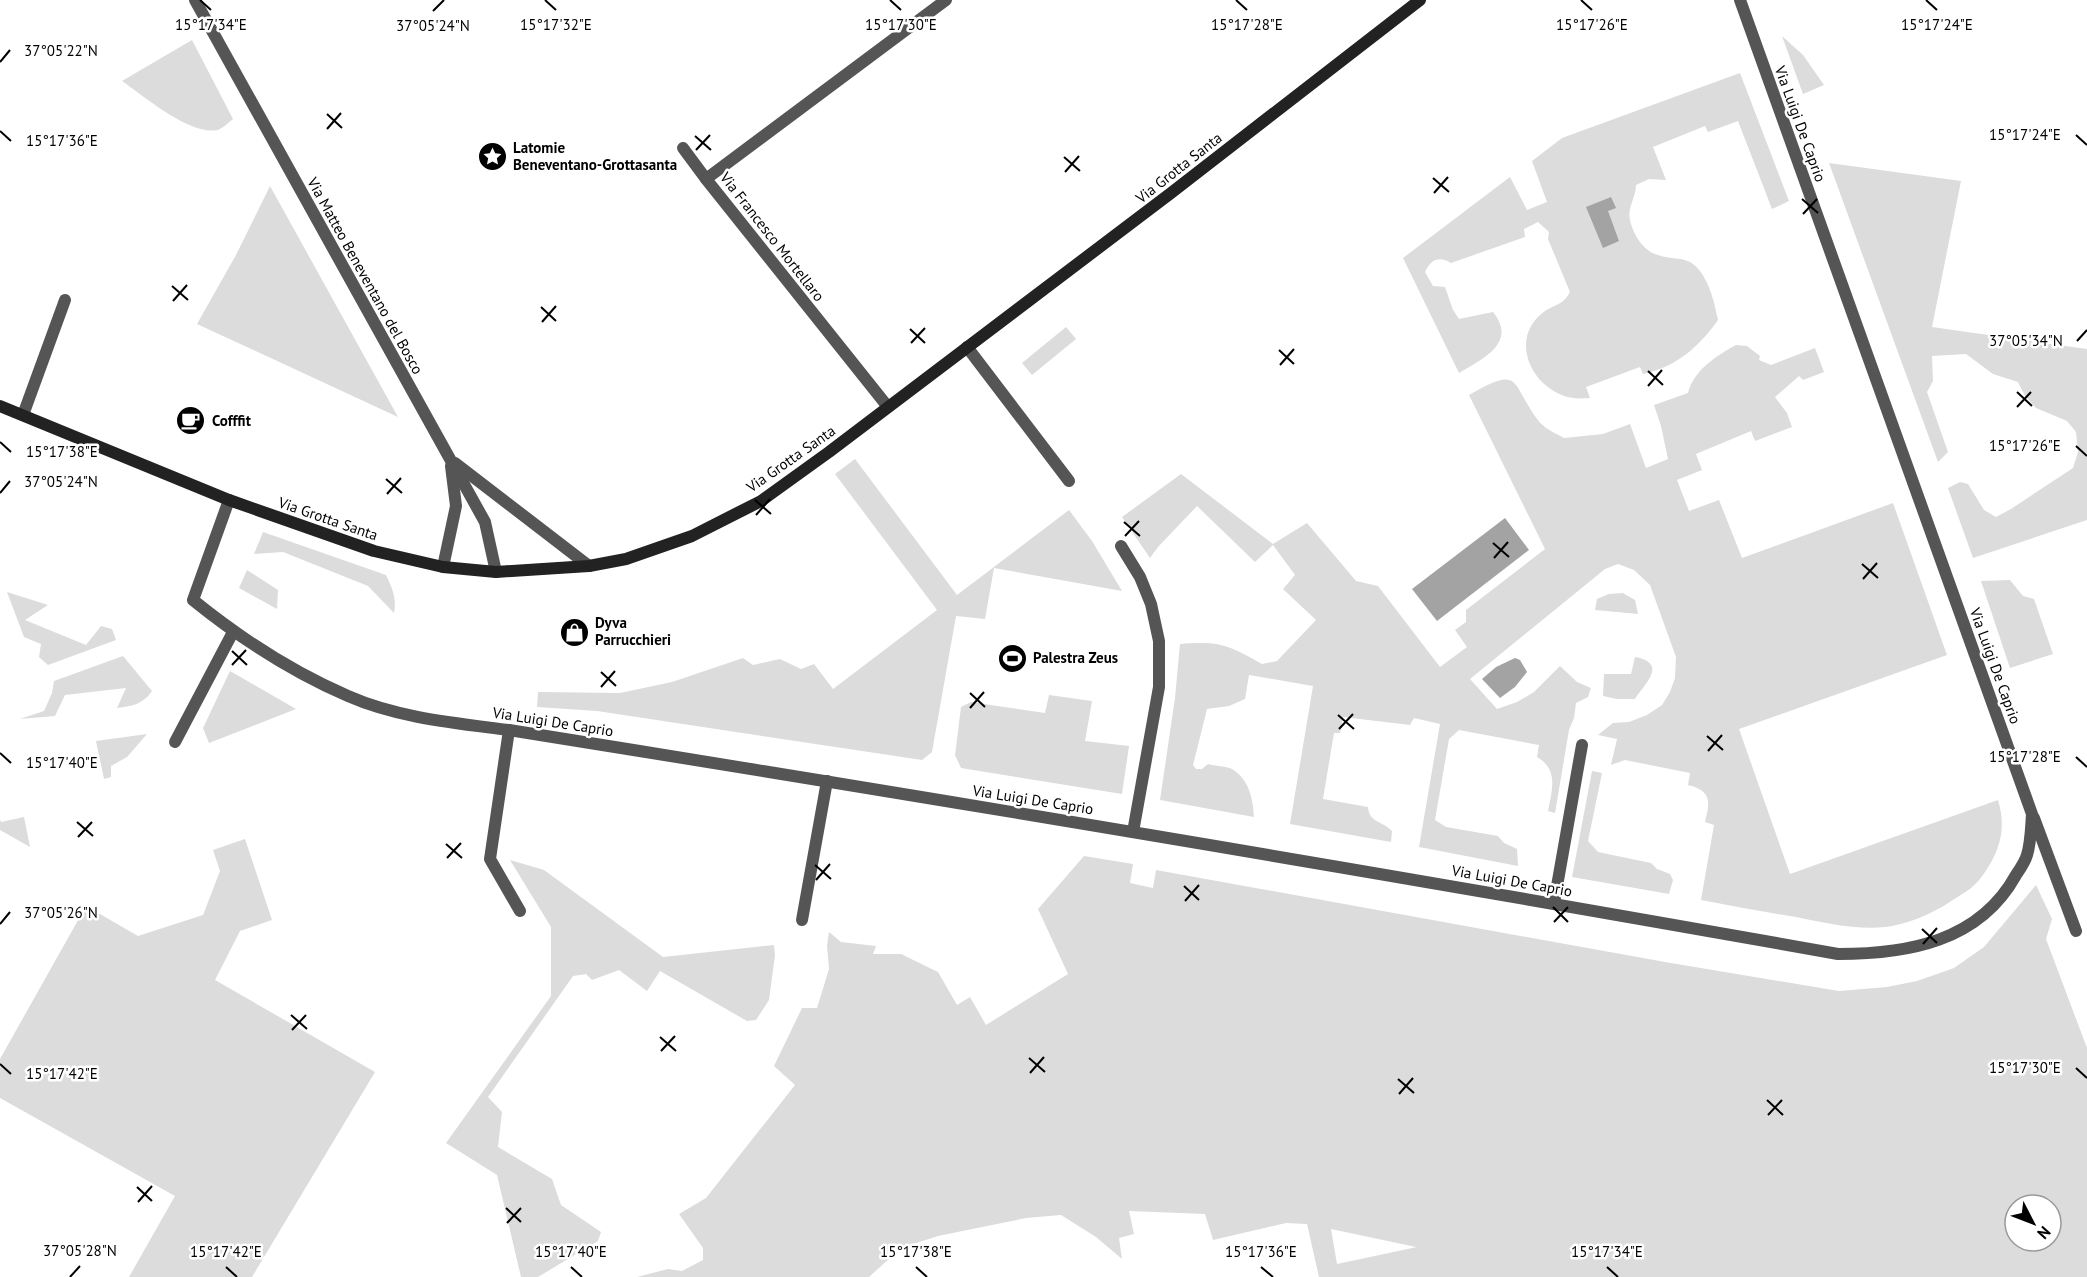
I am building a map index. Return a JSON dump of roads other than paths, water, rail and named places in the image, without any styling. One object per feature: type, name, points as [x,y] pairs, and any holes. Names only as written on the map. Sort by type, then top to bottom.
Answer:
[{"type":"street","name":"Via Matteo Beneventano del Bosco","points":[[195,0],[485,522],[496,572]]},
{"type":"street","name":"Via Francesco Mortellaro","points":[[888,407],[706,178],[946,0]]},
{"type":"street","name":"Via Grotta Santa","points":[[0,406],[229,500],[374,551],[443,567],[496,572],[589,567],[626,559],[692,536],[761,501],[1171,193],[1420,0]]},
{"type":"street","name":"Via Luigi De Caprio","points":[[229,500],[193,600],[233,632],[294,669],[349,697],[390,709],[436,720],[1134,832],[1838,954],[1872,954],[1912,949],[1945,938],[1982,917],[2008,890],[2027,856],[2032,814],[1740,0]]},
{"type":"street","points":[[683,148],[706,178]]},
{"type":"street","points":[[23,415],[65,300]]},
{"type":"street","points":[[967,347],[1069,481]]},
{"type":"street","points":[[443,567],[456,506],[450,459]]},
{"type":"street","points":[[450,459],[589,567]]},
{"type":"street","points":[[1121,546],[1140,577],[1159,641],[1159,687],[1134,832]]},
{"type":"street","points":[[175,742],[233,632]]},
{"type":"street","points":[[509,730],[490,859],[520,911]]},
{"type":"street","points":[[1554,903],[1582,745]]},
{"type":"street","points":[[802,920],[827,781]]},
{"type":"street","points":[[2032,814],[2076,931]]},
{"type":"place","name":"Latomie Beneventano-Grottasanta","points":[[492,157]]},
{"type":"place","name":"Cofffit","points":[[191,421]]},
{"type":"place","name":"Dyva Parrucchieri","points":[[574,632]]},
{"type":"place","name":"Palestra Zeus","points":[[1012,658]]}]
